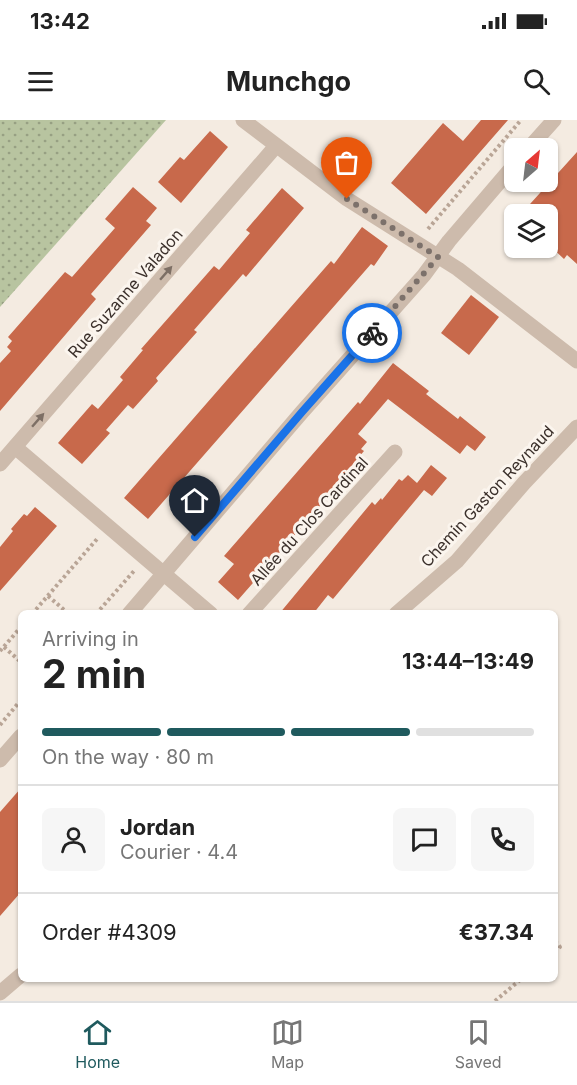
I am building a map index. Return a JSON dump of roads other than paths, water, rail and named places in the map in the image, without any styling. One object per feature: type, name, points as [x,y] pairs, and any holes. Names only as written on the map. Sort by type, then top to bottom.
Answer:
[{"type":"street","points":[[243,120],[347,199],[458,269],[577,361]]},
{"type":"street","points":[[538,138],[554,120]]},
{"type":"street","name":"Rue Suzanne Valadon","points":[[0,464],[276,146]]},
{"type":"street","points":[[132,610],[302,412],[416,284],[504,177]]},
{"type":"street","name":"Chemin Gaston Reynaud","points":[[401,610],[457,561],[524,483],[577,427]]},
{"type":"street","points":[[15,447],[206,610]]},
{"type":"street","name":"Allée du Clos Cardinal","points":[[253,610],[394,452]]},
{"type":"street","points":[[0,760],[18,739]]},
{"type":"street","points":[[0,993],[18,978]]}]
